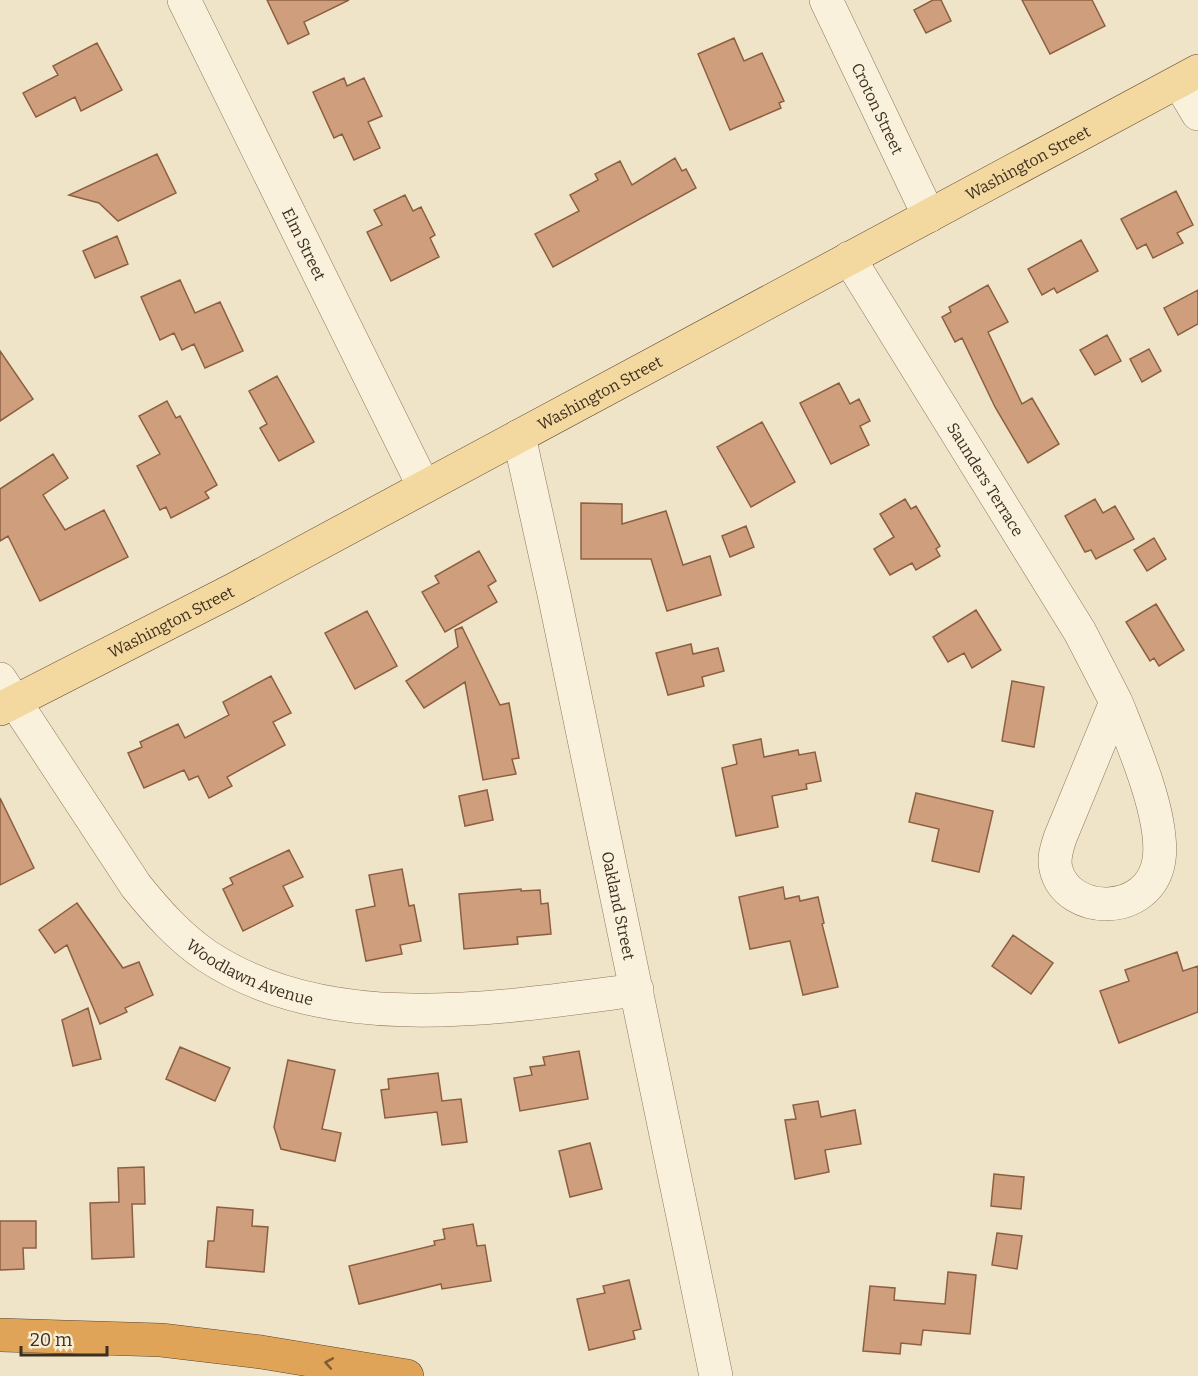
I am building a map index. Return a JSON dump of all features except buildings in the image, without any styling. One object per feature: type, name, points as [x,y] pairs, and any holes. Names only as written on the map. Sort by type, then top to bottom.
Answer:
[{"type":"highway","points":[[0,1335],[161,1340],[261,1352],[407,1376]]},
{"type":"main road","name":"Washington Street","points":[[5,696],[233,590],[1189,76]]},
{"type":"street","name":"Elm Street","points":[[184,0],[424,487]]},
{"type":"street","name":"Croton Street","points":[[826,0],[929,216]]},
{"type":"street","points":[[1189,76],[1198,114]]},
{"type":"street","name":"Saunders Terrace","points":[[849,258],[1085,640],[1116,702],[1134,746],[1159,834],[1159,860],[1156,873],[1142,893],[1132,899],[1121,903],[1096,903],[1068,889],[1056,870],[1055,860],[1060,838],[1116,702]]},
{"type":"street","name":"Oakland Street","points":[[519,436],[637,990],[716,1376]]},
{"type":"street","name":"Woodlawn Avenue","points":[[5,696],[152,906],[176,931],[206,955],[249,979],[325,1002],[390,1009],[501,1007],[637,990]]}]
